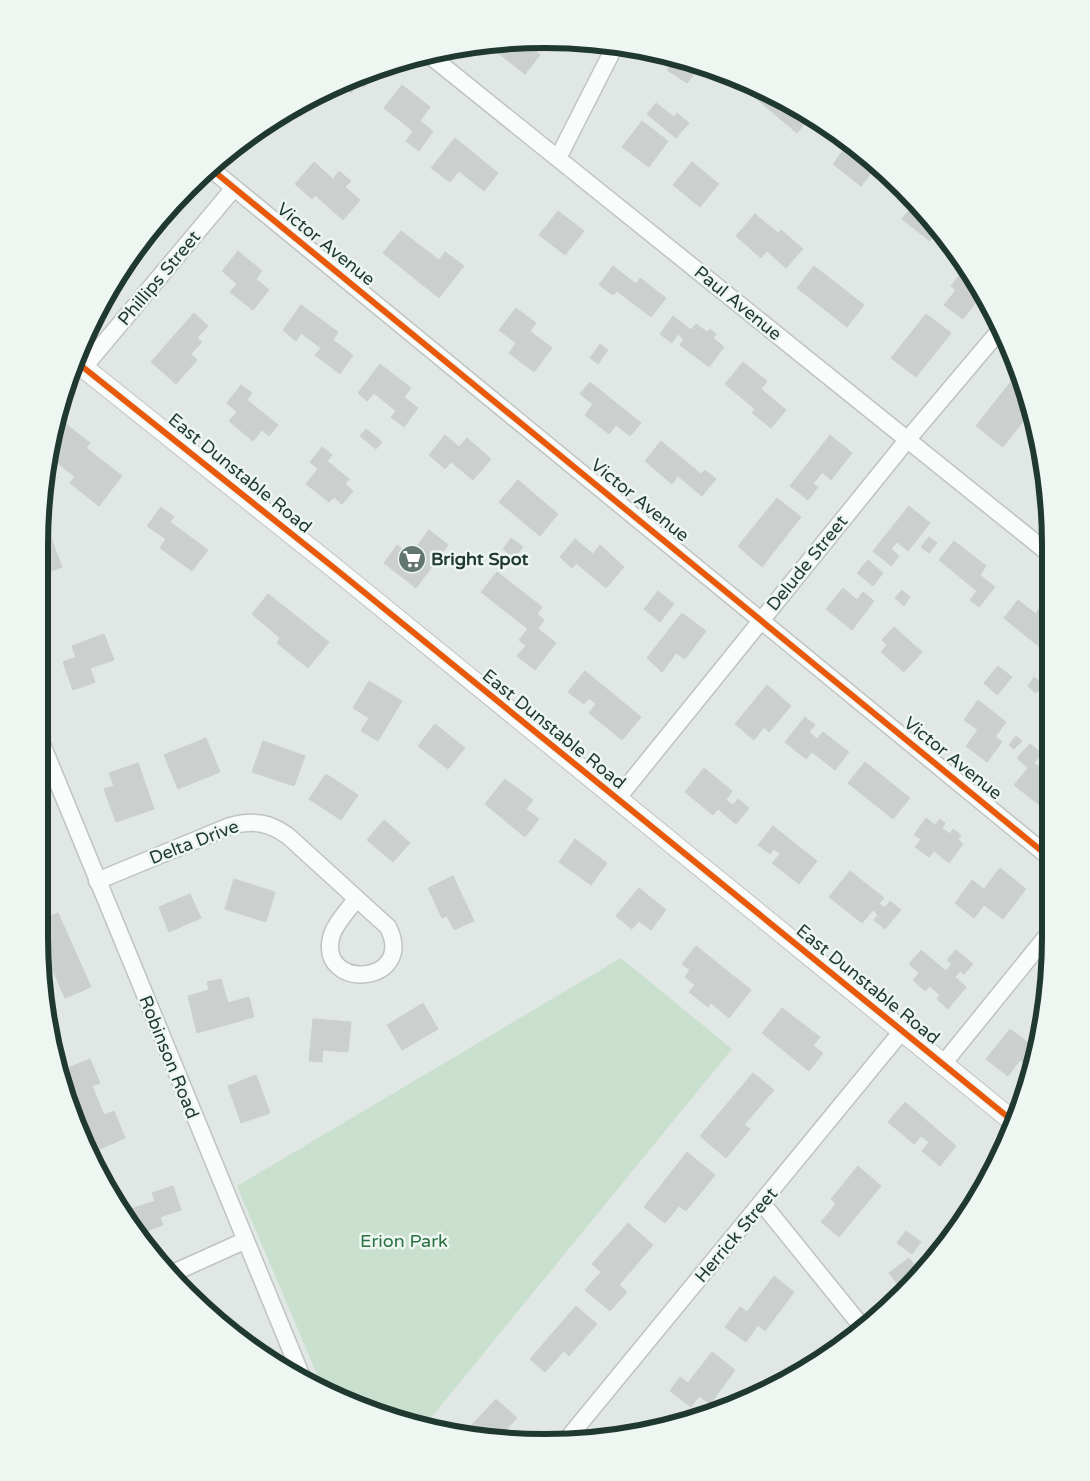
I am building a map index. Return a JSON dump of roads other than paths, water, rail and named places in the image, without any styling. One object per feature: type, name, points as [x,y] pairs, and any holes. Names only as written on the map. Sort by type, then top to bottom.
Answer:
[{"type":"street","points":[[558,158],[612,52]]},
{"type":"street","name":"Paul Avenue","points":[[435,60],[1042,548]]},
{"type":"street","name":"Victor Avenue","points":[[215,172],[1042,851]]},
{"type":"street","name":"Phillips Street","points":[[84,357],[234,188]]},
{"type":"street","name":"Delude Street","points":[[617,799],[761,619],[996,335]]},
{"type":"street","name":"East Dunstable Road","points":[[81,365],[338,571],[1008,1117]]},
{"type":"street","name":"Robinson Road","points":[[48,759],[244,1241],[298,1368]]},
{"type":"street","name":"Delta Drive","points":[[97,880],[230,826],[260,822],[279,829],[288,836],[356,899],[383,921],[392,935],[393,950],[386,965],[373,974],[365,976],[349,973],[342,969],[332,956],[330,948],[333,931],[356,899]]},
{"type":"street","points":[[943,1064],[1042,942]]},
{"type":"street","name":"Herrick Street","points":[[573,1432],[902,1032]]},
{"type":"street","points":[[762,1203],[858,1322]]},
{"type":"street","points":[[177,1271],[244,1241]]},
{"type":"place","name":"Bright Spot","points":[[412,559]]},
{"type":"park label","name":"Erion Park","points":[[404,1241]]}]
